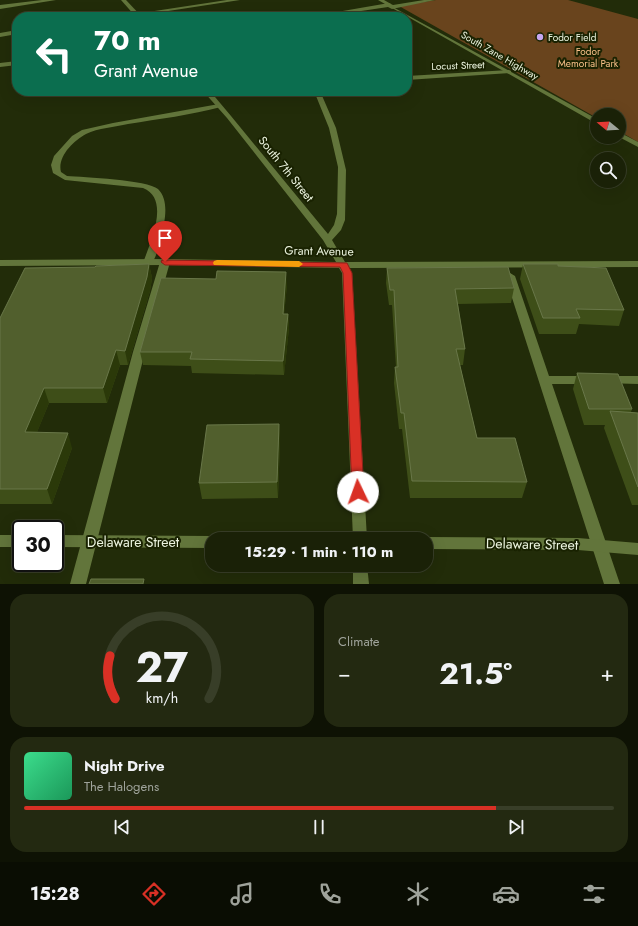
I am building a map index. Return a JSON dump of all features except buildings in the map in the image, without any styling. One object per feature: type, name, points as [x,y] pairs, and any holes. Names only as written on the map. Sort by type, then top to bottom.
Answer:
[{"type":"street","points":[[0,7],[54,0]]},
{"type":"street","points":[[123,0],[134,12]]},
{"type":"street","points":[[163,12],[238,0]]},
{"type":"street","name":"South Zane Highway","points":[[380,0],[401,12]]},
{"type":"street","points":[[346,12],[433,0]]},
{"type":"street","name":"South Zane Highway","points":[[412,18],[590,118]]},
{"type":"street","points":[[0,35],[12,33]]},
{"type":"street","points":[[0,65],[12,64]]},
{"type":"street","name":"Locust Street","points":[[412,78],[509,72]]},
{"type":"street","name":"South 7th Street","points":[[210,96],[327,239],[344,265]]},
{"type":"street","points":[[319,96],[336,140],[342,168],[342,215],[338,230],[327,239]]},
{"type":"street","points":[[148,263],[160,226],[161,200],[155,190],[144,186],[65,178],[57,173],[55,165],[57,158],[75,138],[85,132],[113,125],[219,106]]},
{"type":"street","points":[[626,138],[638,145]]},
{"type":"street","points":[[78,584],[139,352],[165,262]]},
{"type":"street","name":"Grant Avenue","points":[[1,265],[165,262],[344,265],[638,264]]},
{"type":"street","points":[[344,265],[347,273],[360,532]]},
{"type":"street","points":[[506,265],[545,380],[598,546],[612,584]]},
{"type":"street","points":[[545,380],[638,380]]},
{"type":"street","points":[[0,541],[12,541]]},
{"type":"street","name":"Delaware Street","points":[[64,541],[205,542]]},
{"type":"street","name":"Delaware Street","points":[[433,543],[578,544],[638,549]]},
{"type":"street","points":[[360,572],[361,584]]},
{"type":"green space","name":"Fodor Memorial Park","points":[[436,0],[568,0],[638,19],[638,142],[626,135],[626,108],[590,108],[590,114],[399,6]]},
{"type":"slow traffic","points":[[217,263],[299,264]]},
{"type":"place","name":"Fodor Field","points":[[540,37]]},
{"type":"route","points":[[165,262],[344,265],[347,273],[358,492]]}]
